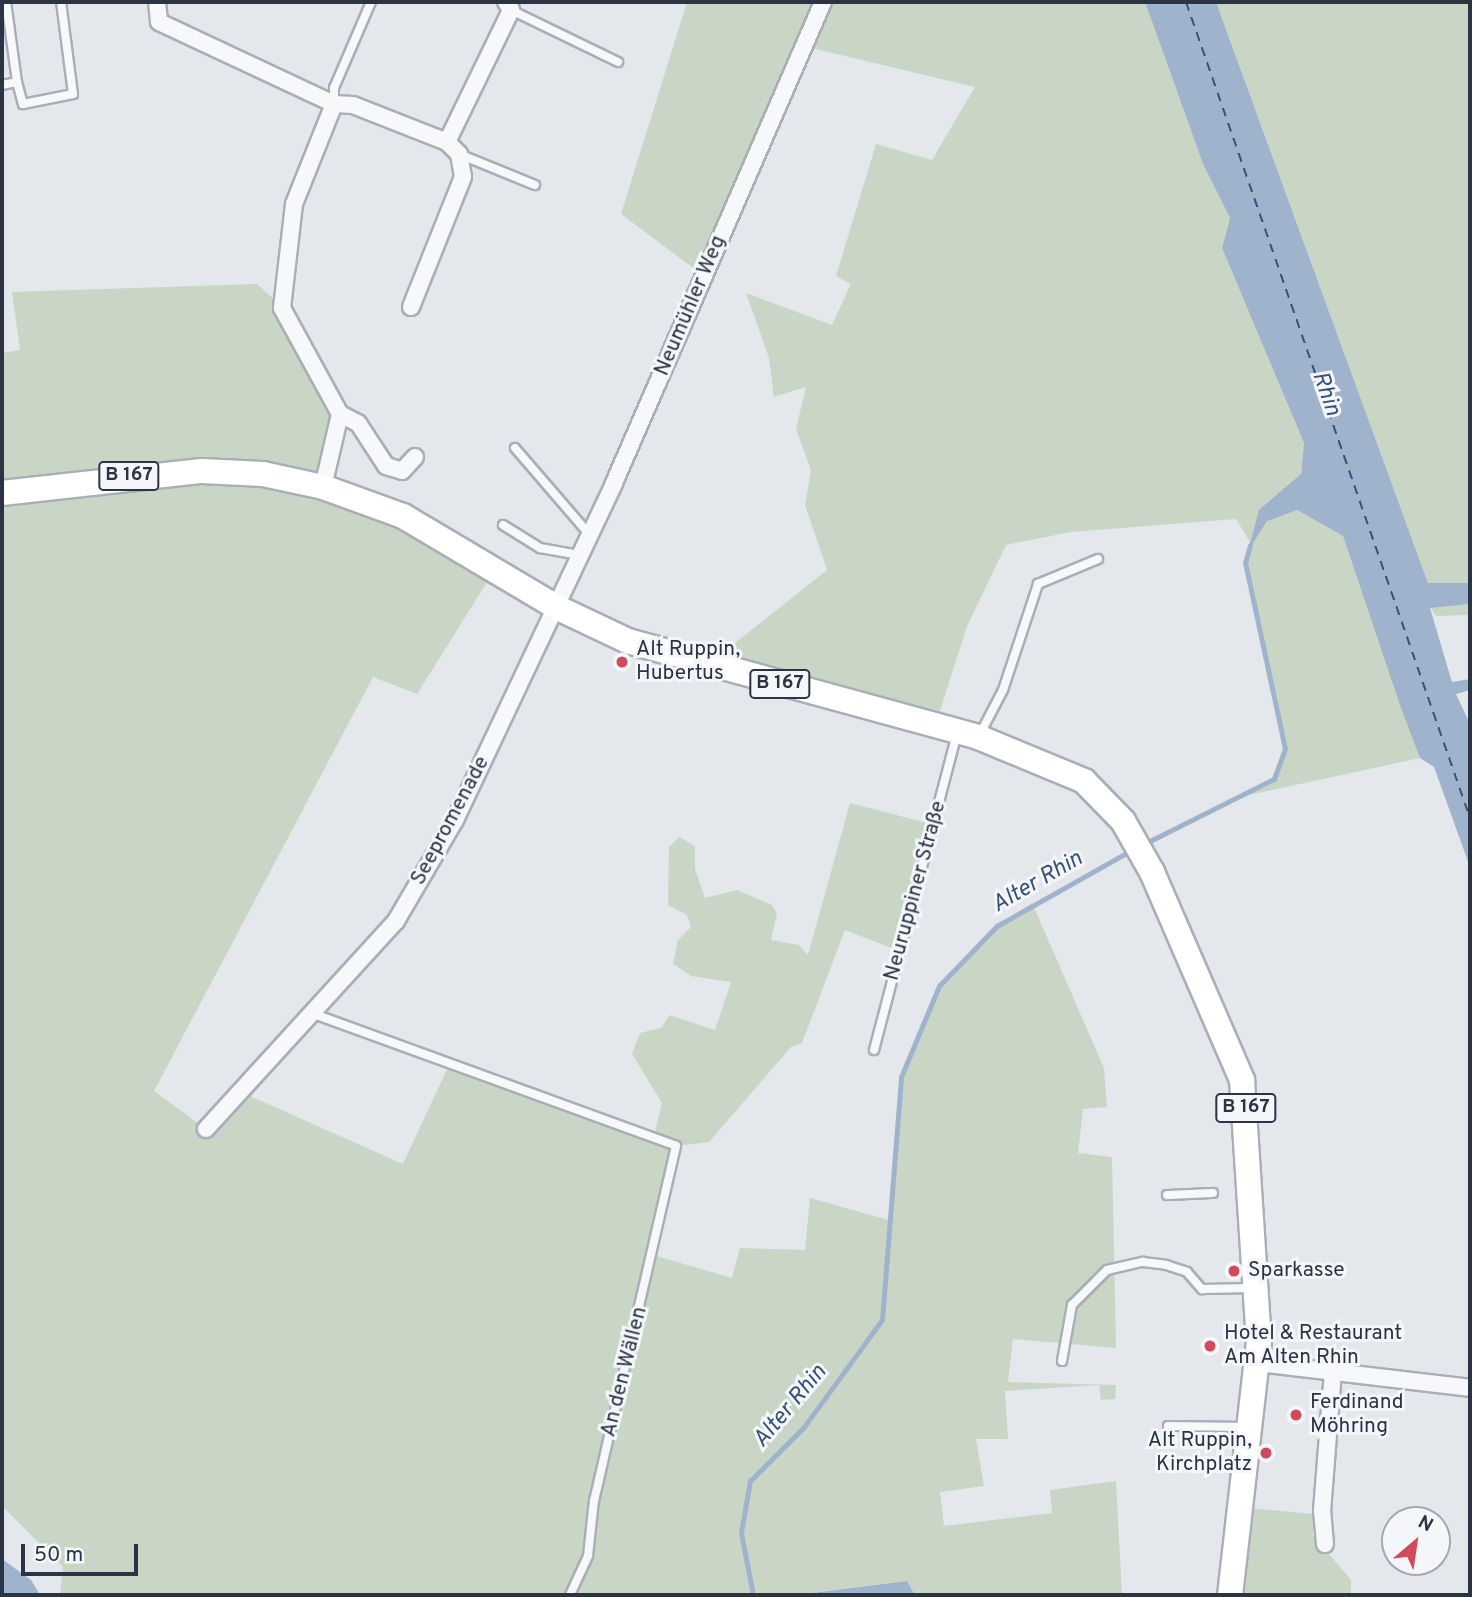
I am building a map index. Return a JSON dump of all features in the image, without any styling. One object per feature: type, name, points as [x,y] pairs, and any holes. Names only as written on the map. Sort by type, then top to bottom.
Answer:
[{"type":"main road","name":"B 167","points":[[2,493],[56,484],[229,471],[323,487],[403,516],[556,607],[685,660],[968,734],[1084,781],[1131,834],[1152,872],[1242,1080],[1259,1287],[1258,1363],[1230,1595]]},
{"type":"street","points":[[157,2],[159,22],[334,104],[353,105],[453,148]]},
{"type":"street","name":"Neumühler Weg","points":[[556,607],[822,2]]},
{"type":"street","points":[[411,307],[463,177],[453,148],[508,6]]},
{"type":"street","points":[[334,104],[295,204],[282,308],[340,414],[358,423],[386,466],[402,471],[415,457]]},
{"type":"street","points":[[323,487],[340,414]]},
{"type":"street","name":"Seepromenade","points":[[206,1129],[314,1014],[396,921],[455,820],[556,607]]},
{"type":"street","points":[[1258,1363],[1470,1388]]},
{"type":"street","points":[[1325,1544],[1322,1511],[1333,1372]]},
{"type":"lane","points":[[6,2],[23,104],[73,94],[61,2]]},
{"type":"lane","points":[[334,104],[334,88],[371,2]]},
{"type":"lane","points":[[508,6],[618,62]]},
{"type":"lane","points":[[2,85],[18,82]]},
{"type":"lane","points":[[453,148],[535,185]]},
{"type":"lane","points":[[515,448],[589,534]]},
{"type":"lane","points":[[503,525],[540,548],[579,555]]},
{"type":"lane","name":"Neuruppiner Straße","points":[[874,1051],[968,734],[1003,690],[1034,591],[1054,573],[1098,559]]},
{"type":"lane","name":"An den Wällen","points":[[314,1014],[676,1146],[594,1500],[588,1556],[570,1595]]},
{"type":"lane","points":[[1167,1195],[1213,1193]]},
{"type":"lane","points":[[1062,1361],[1072,1305],[1107,1270],[1143,1262],[1187,1272],[1202,1289],[1259,1287]]},
{"type":"lane","points":[[1168,1426],[1251,1427]]},
{"type":"green space","points":[[687,2],[1145,2],[1203,164],[1230,218],[1222,248],[1304,443],[1301,474],[1280,494],[1267,520],[1297,510],[1343,536],[1420,758],[1244,796],[1274,779],[1285,749],[1245,564],[1250,542],[1236,519],[1071,532],[1006,545],[967,626],[940,711],[720,655],[827,570],[805,505],[811,470],[796,429],[806,387],[774,397],[769,358],[746,293],[832,325],[851,284],[836,276],[876,144],[932,160],[975,87],[803,46],[700,273],[621,214]]},
{"type":"green space","points":[[1216,2],[1470,2],[1470,583],[1428,583]]},
{"type":"green space","points":[[257,284],[279,304],[334,404],[337,427],[311,491],[360,509],[489,579],[417,694],[373,677],[154,1091],[206,1129],[241,1092],[403,1164],[448,1067],[653,1140],[662,1103],[632,1054],[640,1033],[661,1028],[670,1015],[715,1030],[731,982],[691,976],[673,964],[678,940],[691,927],[687,915],[668,905],[669,847],[679,837],[695,846],[695,869],[705,898],[737,890],[772,905],[777,914],[771,940],[799,945],[808,955],[850,803],[935,825],[899,951],[845,930],[802,1043],[791,1047],[709,1142],[676,1146],[653,1255],[732,1278],[740,1248],[805,1250],[810,1198],[892,1221],[901,1077],[939,986],[997,926],[1032,903],[1104,1068],[1107,1107],[1083,1109],[1078,1153],[1112,1157],[1116,1348],[1013,1339],[1008,1382],[1116,1385],[1115,1399],[1101,1400],[1099,1385],[1005,1391],[1008,1439],[976,1439],[984,1486],[940,1492],[944,1526],[1052,1513],[1050,1490],[1116,1481],[1122,1595],[915,1595],[907,1581],[795,1595],[60,1595],[63,1567],[2,1506],[2,353],[20,350],[12,292]]},
{"type":"green space","points":[[1470,604],[1470,615],[1436,616],[1430,607]]},
{"type":"green space","points":[[1237,1507],[1314,1514],[1313,1535],[1351,1580],[1351,1595],[1230,1595]]},
{"type":"water","name":"Rhin","points":[[1145,2],[1216,2],[1428,583],[1470,583],[1470,604],[1430,608],[1452,682],[1470,679],[1470,690],[1456,694],[1470,724],[1470,867],[1434,767],[1420,758],[1343,536],[1297,510],[1267,521],[1248,551],[1259,510],[1301,474],[1304,443],[1222,248],[1230,218],[1203,164]]},
{"type":"water","points":[[2,1559],[31,1580],[40,1595],[2,1595]]},
{"type":"water","points":[[907,1581],[915,1595],[795,1595],[820,1592]]},
{"type":"waterway","name":"Alter Rhin","points":[[1146,843],[1274,779],[1285,749],[1245,563],[1250,546]]},
{"type":"waterway","name":"Alter Rhin","points":[[753,1595],[741,1533],[750,1481],[804,1427],[882,1320],[901,1077],[939,986],[997,926],[1132,850]]},
{"type":"ferry route","points":[[1186,2],[1470,818]]},
{"type":"place","name":"Alt Ruppin, Hubertus","points":[[622,662]]},
{"type":"place","name":"Sparkasse","points":[[1234,1271]]},
{"type":"place","name":"Hotel & Restaurant Am Alten Rhin","points":[[1210,1346]]},
{"type":"place","name":"Ferdinand Möhring","points":[[1296,1415]]},
{"type":"place","name":"Alt Ruppin, Kirchplatz","points":[[1266,1453]]}]
